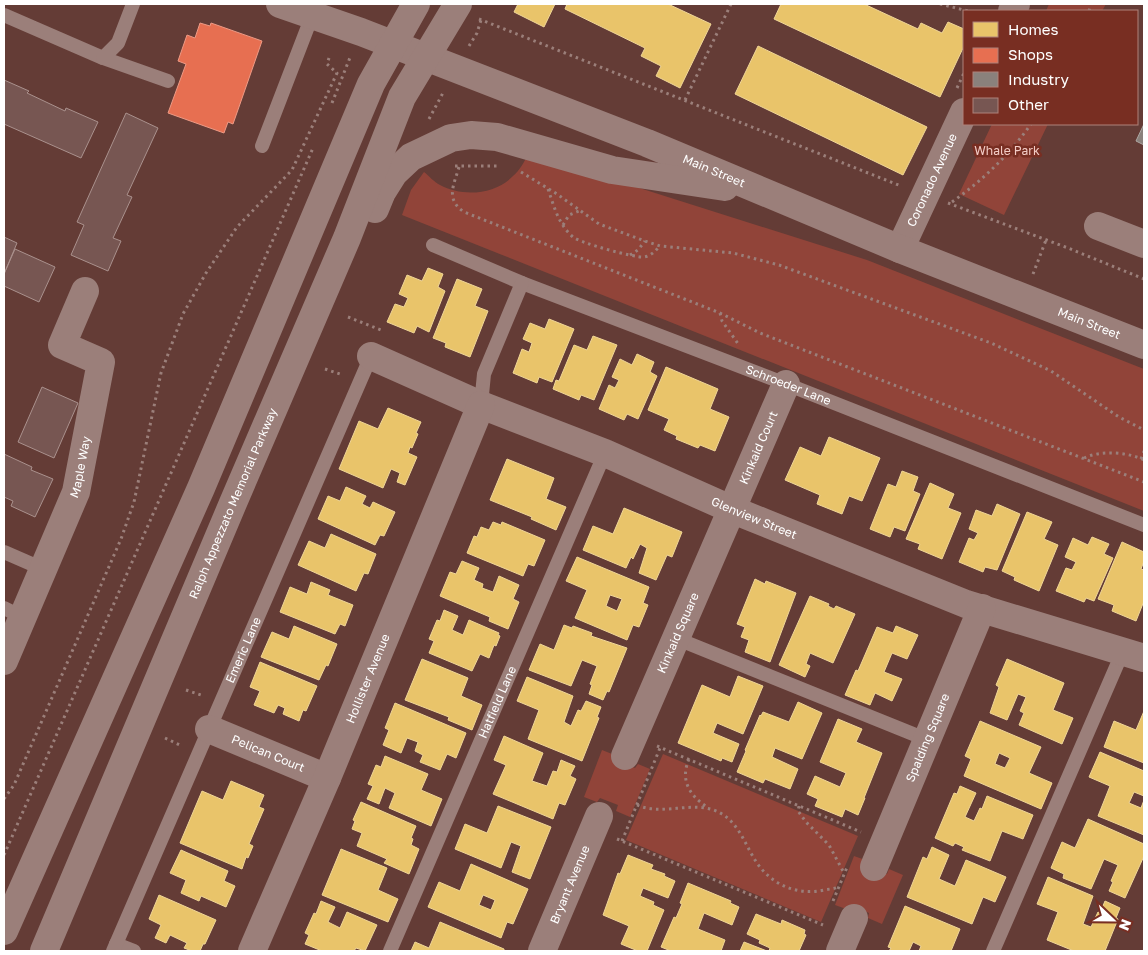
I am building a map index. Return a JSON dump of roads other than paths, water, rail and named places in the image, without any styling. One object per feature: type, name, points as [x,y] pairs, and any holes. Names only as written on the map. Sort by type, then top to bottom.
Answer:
[{"type":"street","name":"Main Street","points":[[280,4],[426,57],[647,143],[900,249],[1144,345]]},
{"type":"street","points":[[4,931],[205,479],[371,84],[416,4]]},
{"type":"street","name":"Ralph Appezzato Memorial Parkway","points":[[44,951],[347,238],[402,98],[458,4]]},
{"type":"street","name":"Coronado Avenue","points":[[900,249],[960,101]]},
{"type":"street","points":[[233,503],[254,492],[382,192],[394,172],[411,157],[451,138],[471,135],[497,137],[612,170],[765,193]]},
{"type":"street","points":[[1098,226],[1144,244]]},
{"type":"street","name":"Maple Way","points":[[4,661],[13,613],[43,569],[76,492],[101,362],[62,345],[85,292]]},
{"type":"street","name":"Glenview Street","points":[[371,356],[481,404],[605,453],[733,510],[966,604],[1134,655]]},
{"type":"street","name":"Kinkaid Court","points":[[733,510],[786,384]]},
{"type":"street","name":"Hollister Avenue","points":[[252,951],[327,778],[481,404]]},
{"type":"street","name":"Kinkaid Square","points":[[629,746],[733,510]]},
{"type":"street","name":"Spalding Square","points":[[862,862],[868,838],[928,740],[982,608]]},
{"type":"street","name":"Pelican Court","points":[[209,729],[327,778]]},
{"type":"street","name":"Bryant Avenue","points":[[542,951],[596,823]]},
{"type":"lane","points":[[104,58],[118,43],[133,4]]},
{"type":"lane","points":[[4,15],[104,58],[168,81]]},
{"type":"lane","points":[[262,146],[312,16]]},
{"type":"lane","name":"Schroeder Lane","points":[[433,245],[522,283],[786,384],[1144,526]]},
{"type":"lane","points":[[481,404],[484,374],[522,283]]},
{"type":"lane","name":"Emeric Lane","points":[[134,951],[114,948],[371,356]]},
{"type":"lane","name":"Hatfield Lane","points":[[390,951],[605,453]]},
{"type":"lane","points":[[4,552],[43,569]]},
{"type":"lane","points":[[675,638],[928,740]]},
{"type":"lane","points":[[993,951],[1134,655]]},
{"type":"park label","name":"Whale Park","points":[[1007,151]]}]
